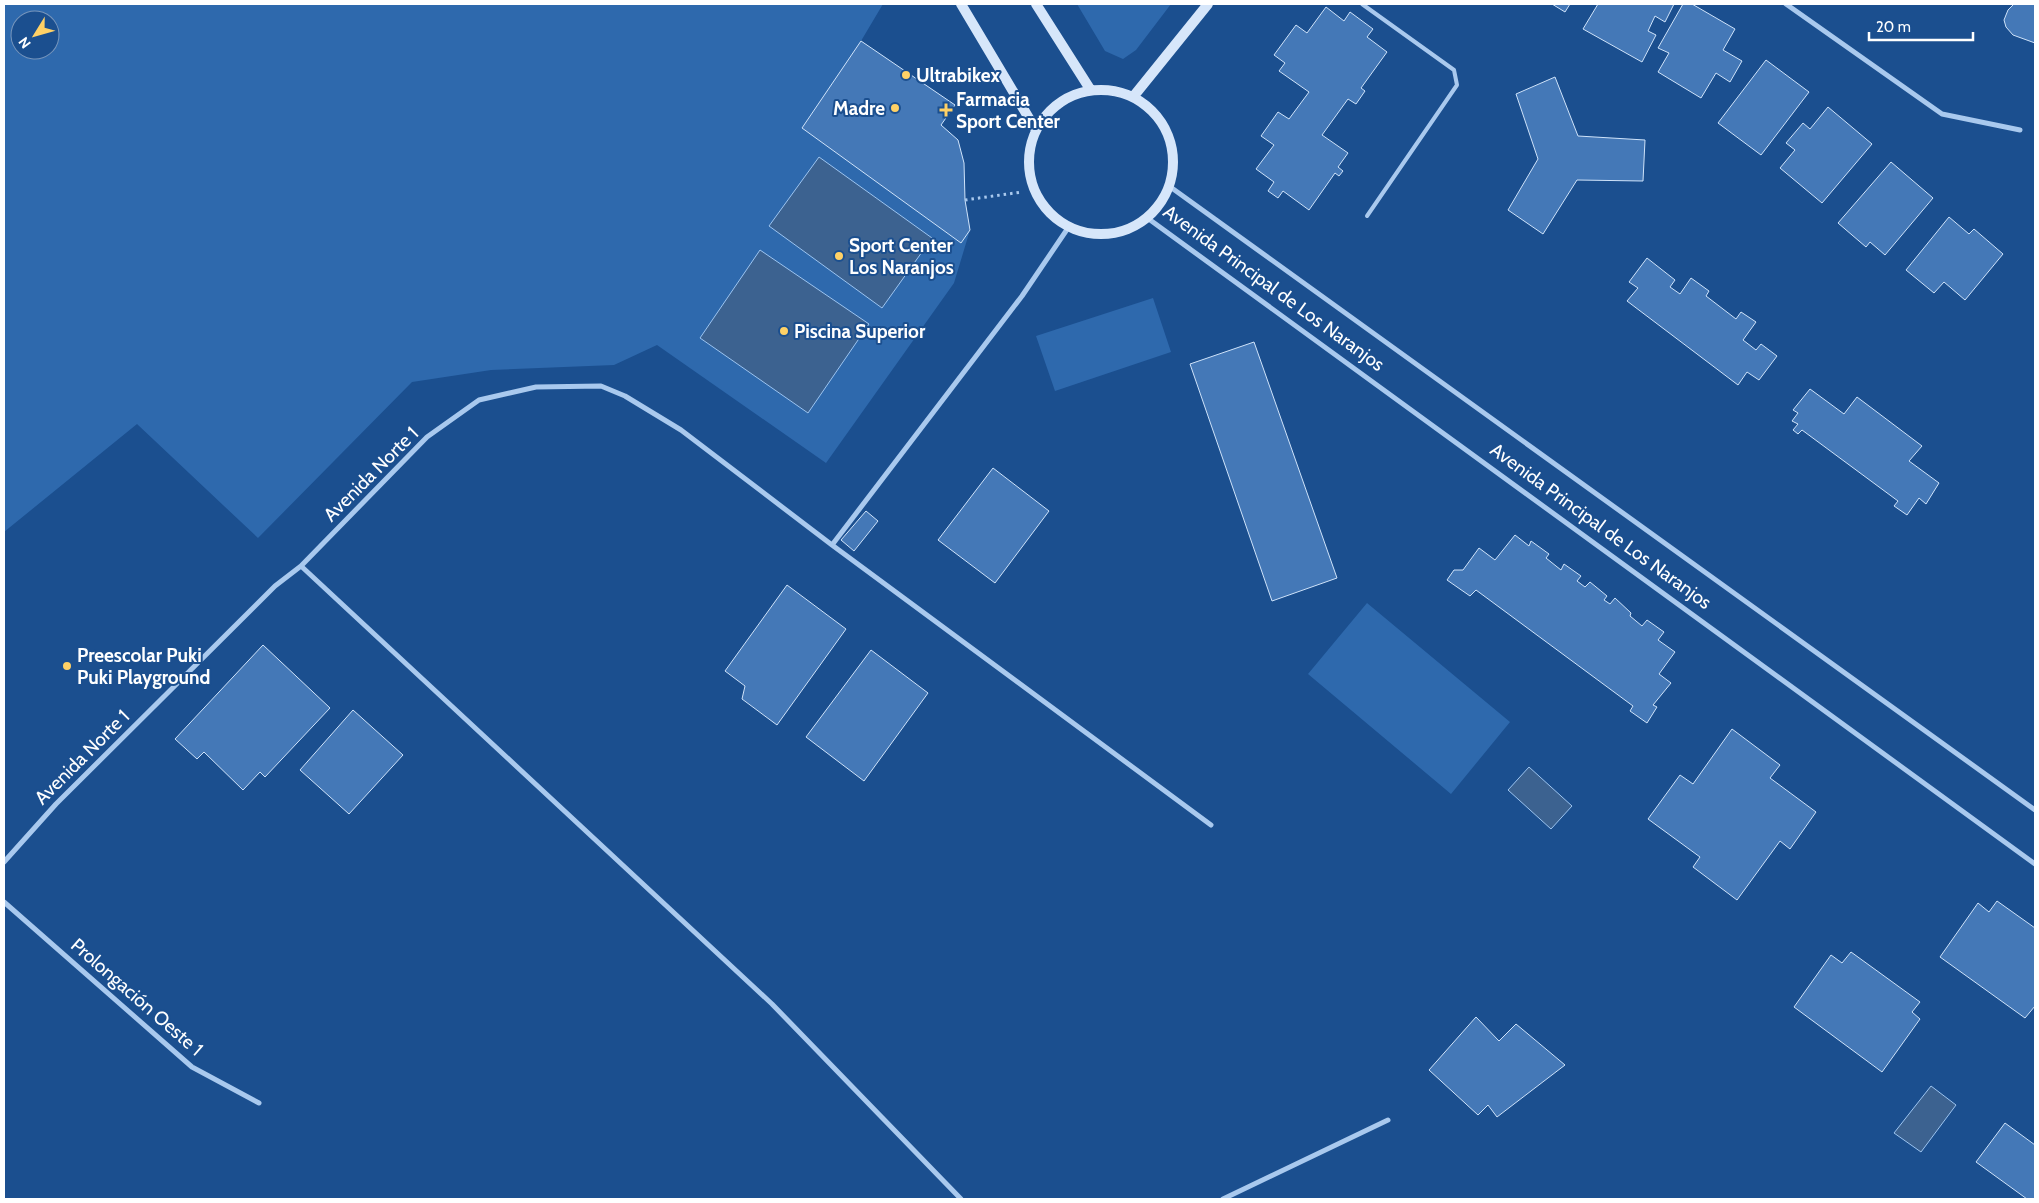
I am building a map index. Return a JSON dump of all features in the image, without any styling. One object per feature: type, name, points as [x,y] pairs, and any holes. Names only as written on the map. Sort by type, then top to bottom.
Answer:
[{"type":"main road","points":[[961,4],[1036,130]]},
{"type":"main road","points":[[1036,4],[1090,89]]},
{"type":"main road","points":[[1133,97],[1208,4]]},
{"type":"main road","name":"Avenida Principal de Los Naranjos","points":[[1090,89],[1116,91],[1133,97],[1150,110],[1163,126],[1171,145],[1172,166],[1169,186],[1160,204],[1134,226],[1106,234],[1068,228],[1038,197],[1030,175],[1029,152],[1036,130],[1047,113],[1063,100],[1090,89]]},
{"type":"street","points":[[1786,4],[1942,114],[2020,130]]},
{"type":"street","name":"Avenida Principal de Los Naranjos","points":[[1169,186],[2035,810]]},
{"type":"street","name":"Avenida Principal de Los Naranjos","points":[[1146,217],[2035,864]]},
{"type":"street","points":[[832,545],[1022,296],[1068,228]]},
{"type":"street","name":"Avenida Norte 1","points":[[4,862],[56,804],[275,586],[301,566],[427,437],[479,400],[536,387],[601,386],[625,396],[681,430],[832,545],[1210,825]]},
{"type":"street","points":[[301,566],[772,1004],[961,1199]]},
{"type":"street","name":"Prolongación Oeste 1","points":[[4,902],[192,1066],[259,1103]]},
{"type":"street","points":[[1222,1199],[1388,1120]]},
{"type":"lane","points":[[1362,4],[1454,70],[1457,84],[1367,216]]},
{"type":"path","points":[[965,200],[1022,192]]},
{"type":"shaded area","points":[[4,4],[883,4],[861,41],[955,105],[941,125],[958,140],[964,163],[965,200],[970,230],[954,283],[826,463],[657,345],[614,365],[491,370],[412,382],[258,538],[137,424],[4,532]]},
{"type":"shaded area","points":[[1077,4],[1171,4],[1136,50],[1123,59],[1105,51]]},
{"type":"shaded area","points":[[819,157],[932,238],[882,308],[769,226]]},
{"type":"shaded area","name":"Piscina Superior","points":[[760,250],[869,324],[808,413],[700,338]]},
{"type":"shaded area","points":[[1153,298],[1171,352],[1055,391],[1036,336]]},
{"type":"shaded area","points":[[1367,603],[1510,722],[1451,794],[1308,674]]},
{"type":"shaded area","points":[[1529,767],[1572,806],[1551,829],[1508,790]]},
{"type":"shaded area","points":[[1931,1086],[1956,1105],[1921,1152],[1894,1133]]},
{"type":"building","points":[[1552,4],[1570,4],[1565,12]]},
{"type":"building","points":[[1598,4],[1674,4],[1665,22],[1655,16],[1648,31],[1656,35],[1642,62],[1583,29]]},
{"type":"building","points":[[1683,4],[1692,4],[1735,29],[1723,50],[1742,61],[1730,82],[1716,73],[1701,98],[1658,72],[1669,53],[1658,48]]},
{"type":"building","points":[[2014,4],[2035,4],[2035,43],[2013,35],[2006,27],[2004,20],[2008,10]]},
{"type":"building","points":[[1326,7],[1344,21],[1350,12],[1373,29],[1367,37],[1387,52],[1361,88],[1365,91],[1356,104],[1348,99],[1322,135],[1348,153],[1338,167],[1343,171],[1339,176],[1335,173],[1309,210],[1283,191],[1278,198],[1268,191],[1274,182],[1256,169],[1274,145],[1261,136],[1278,112],[1289,119],[1309,92],[1279,71],[1285,63],[1274,55],[1296,25],[1307,33]]},
{"type":"building","points":[[861,41],[955,105],[941,125],[958,140],[964,163],[965,200],[970,230],[961,243],[802,128]]},
{"type":"building","points":[[1766,60],[1809,92],[1761,155],[1718,123]]},
{"type":"building","points":[[1555,77],[1578,136],[1645,140],[1643,181],[1577,180],[1543,234],[1508,210],[1538,159],[1516,94]]},
{"type":"building","points":[[1828,107],[1872,144],[1822,203],[1780,168],[1795,150],[1786,143],[1803,123],[1810,129]]},
{"type":"building","points":[[1891,162],[1933,198],[1885,255],[1870,242],[1866,247],[1838,223]]},
{"type":"building","points":[[1949,217],[1969,234],[1974,229],[2003,254],[1965,300],[1944,282],[1934,293],[1906,270]]},
{"type":"building","points":[[1647,258],[1675,280],[1670,287],[1680,294],[1691,278],[1709,291],[1706,296],[1736,319],[1741,312],[1756,322],[1743,340],[1756,350],[1761,344],[1777,356],[1759,380],[1747,372],[1738,385],[1627,301],[1638,288],[1629,282]]},
{"type":"building","points":[[1254,342],[1337,578],[1272,601],[1190,364]]},
{"type":"building","points":[[1810,389],[1844,414],[1857,397],[1922,446],[1909,461],[1939,483],[1926,504],[1919,498],[1907,515],[1894,506],[1898,501],[1802,430],[1798,434],[1793,430],[1798,424],[1792,421],[1798,413],[1793,410]]},
{"type":"building","points":[[993,468],[1049,511],[995,583],[938,540]]},
{"type":"building","points":[[866,511],[878,521],[854,551],[841,540]]},
{"type":"building","points":[[1515,535],[1529,546],[1531,541],[1549,554],[1546,558],[1561,570],[1564,564],[1581,576],[1577,581],[1585,587],[1590,582],[1607,596],[1604,600],[1610,604],[1615,598],[1631,613],[1630,616],[1642,626],[1647,620],[1664,632],[1658,640],[1675,652],[1659,674],[1671,683],[1653,705],[1657,707],[1647,723],[1630,711],[1633,706],[1476,590],[1470,596],[1447,580],[1454,570],[1463,570],[1479,548],[1495,560]]},
{"type":"building","points":[[787,585],[846,629],[777,725],[742,699],[745,686],[725,671]]},
{"type":"building","points":[[263,645],[330,708],[265,777],[260,772],[243,790],[204,752],[197,759],[175,739]]},
{"type":"building","points":[[871,650],[928,693],[864,781],[806,737]]},
{"type":"building","points":[[353,710],[403,755],[349,814],[300,770]]},
{"type":"building","points":[[1732,729],[1780,765],[1770,778],[1816,812],[1790,849],[1780,841],[1737,900],[1693,867],[1700,857],[1648,819],[1680,775],[1693,784]]},
{"type":"building","points":[[1997,901],[2035,928],[2035,1006],[2025,1018],[1940,957],[1978,903],[1989,912]]},
{"type":"building","points":[[1851,952],[1920,1002],[1912,1012],[1920,1019],[1882,1072],[1794,1007],[1831,955],[1842,963]]},
{"type":"building","points":[[1476,1017],[1499,1041],[1516,1024],[1565,1065],[1497,1117],[1488,1105],[1478,1115],[1429,1070]]},
{"type":"building","points":[[2005,1123],[2035,1145],[2035,1199],[2027,1199],[1976,1162]]},
{"type":"place","name":"Ultrabikex","points":[[906,75]]},
{"type":"place","name":"Madre","points":[[895,108]]},
{"type":"place","name":"Farmacia Sport Center","points":[[946,110]]},
{"type":"place","name":"Sport Center Los Naranjos","points":[[839,256]]},
{"type":"place","name":"Piscina Superior","points":[[784,331]]},
{"type":"place","name":"Preescolar Puki Puki Playground","points":[[67,666]]}]
